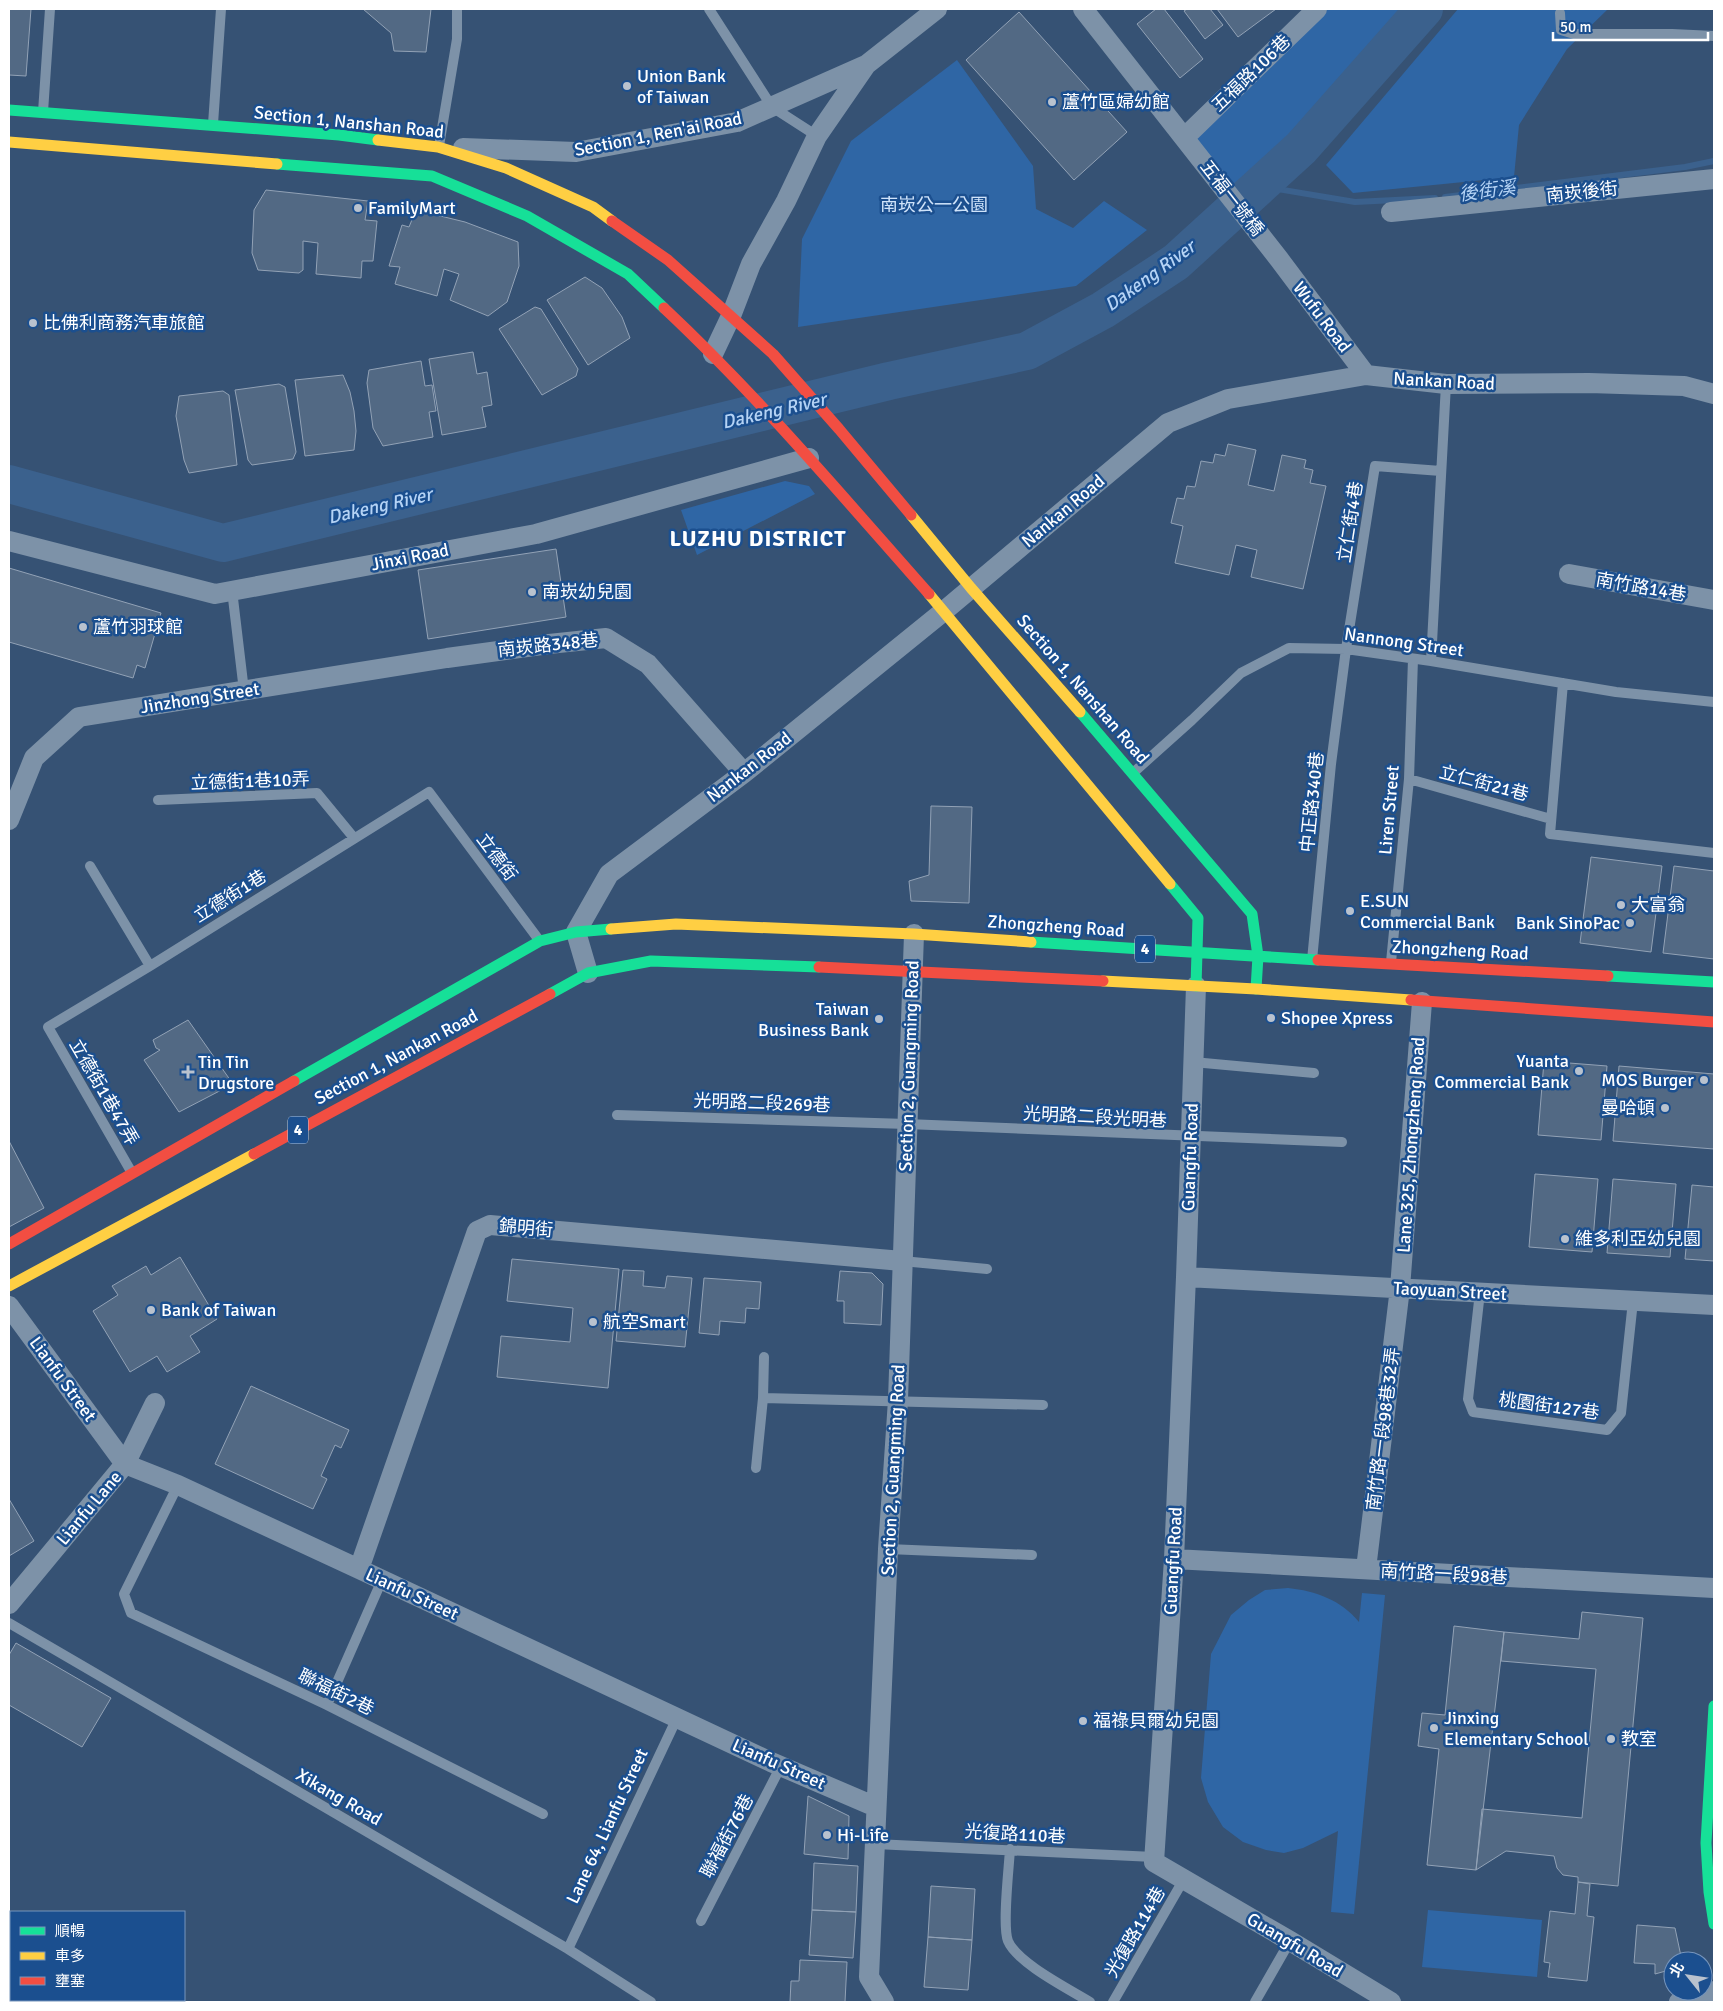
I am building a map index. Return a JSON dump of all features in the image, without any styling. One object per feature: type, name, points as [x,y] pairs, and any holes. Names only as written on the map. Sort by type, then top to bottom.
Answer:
[{"type":"main road","name":"Section 1, Nanshan Road","points":[[9,110],[339,135],[438,147],[506,168],[593,207],[668,260],[773,354],[839,429],[971,588],[1133,773],[1252,914],[1258,956],[1256,989]]},
{"type":"main road","points":[[9,142],[432,176],[472,191],[527,216],[628,274],[713,354],[792,439],[944,611],[1198,918],[1196,986]]},
{"type":"main road","name":"Zhongzheng Road","points":[[576,932],[676,924],[914,934],[1312,960],[1714,982]]},
{"type":"main road","name":"Section 1, Nankan Road","points":[[9,1244],[540,941],[576,932]]},
{"type":"main road","name":"4","points":[[588,973],[651,961],[912,972],[1256,989],[1714,1022]]},
{"type":"main road","name":"Section 1, Nankan Road","points":[[9,1286],[588,973]]},
{"type":"main road","points":[[1714,1706],[1711,1730],[1707,1823],[1714,1924]]},
{"type":"street","name":"Section 1, Ren'ai Road","points":[[438,147],[576,152],[737,122],[866,65],[937,9]]},
{"type":"street","points":[[1083,9],[1185,137]]},
{"type":"street","name":"五福路106巷","points":[[1185,137],[1317,9]]},
{"type":"street","name":"Section 1, Ren'ai Road","points":[[713,354],[731,316],[751,264],[786,201],[817,136],[866,65]]},
{"type":"street","name":"五福一號橋","points":[[1185,137],[1279,259]]},
{"type":"street","name":"南崁後街","points":[[1391,212],[1714,179]]},
{"type":"street","name":"Wufu Road","points":[[1279,259],[1366,375]]},
{"type":"street","name":"Nankan Road","points":[[576,932],[610,874],[744,773],[944,611],[1168,423],[1228,400],[1366,375],[1446,384],[1589,383],[1684,386],[1714,394]]},
{"type":"street","name":"Jinxi Road","points":[[9,541],[215,594],[536,534],[808,458]]},
{"type":"street","name":"南竹路14巷","points":[[1569,574],[1714,600]]},
{"type":"street","name":"南崁路348巷","points":[[447,658],[606,638],[648,664],[744,773]]},
{"type":"street","name":"Jinzhong Street","points":[[9,820],[34,758],[79,717],[447,658]]},
{"type":"street","points":[[576,932],[588,973]]},
{"type":"street","name":"Section 2, Guangming Road","points":[[866,2002],[869,1976],[888,1549],[898,1400],[914,934]]},
{"type":"street","name":"Guangfu Road","points":[[1196,986],[1174,1559],[1154,1862],[1391,2002]]},
{"type":"street","name":"Lane 325, Zhongzheng Road","points":[[1400,1288],[1422,1002]]},
{"type":"street","name":"錦明街","points":[[360,1569],[477,1231],[490,1225],[902,1261]]},
{"type":"street","name":"Taoyuan Street","points":[[1186,1276],[1714,1305]]},
{"type":"street","name":"南竹路一段98巷32弄","points":[[1366,1569],[1400,1288]]},
{"type":"street","name":"Lianfu Street","points":[[9,1306],[125,1464],[178,1485],[781,1766],[876,1807]]},
{"type":"street","name":"Lianfu Lane","points":[[9,1604],[125,1464],[155,1403]]},
{"type":"street","name":"南竹路一段98巷","points":[[1174,1559],[1714,1588]]},
{"type":"street","points":[[869,1976],[884,2002]]},
{"type":"street","points":[[1679,2002],[1714,1991]]},
{"type":"lane","points":[[43,112],[50,9]]},
{"type":"lane","points":[[213,125],[221,9]]},
{"type":"lane","points":[[438,147],[457,39],[457,9]]},
{"type":"lane","points":[[709,9],[772,107],[817,136]]},
{"type":"lane","points":[[1560,12],[1561,30],[1574,34],[1714,36]]},
{"type":"lane","points":[[1431,661],[1446,384]]},
{"type":"lane","name":"立仁街4巷","points":[[1346,649],[1375,466],[1441,471]]},
{"type":"lane","points":[[232,590],[244,691]]},
{"type":"lane","name":"Nannong Street","points":[[1133,773],[1241,673],[1289,648],[1346,649],[1431,661],[1616,692],[1714,702]]},
{"type":"lane","name":"中正路340巷","points":[[1312,960],[1346,649]]},
{"type":"lane","name":"Liren Street","points":[[1391,964],[1409,780],[1413,659]]},
{"type":"lane","name":"立仁街21巷","points":[[1563,683],[1550,834],[1714,853]]},
{"type":"lane","name":"立仁街21巷","points":[[1409,780],[1551,819]]},
{"type":"lane","name":"立德街1巷","points":[[48,1027],[150,966],[429,792]]},
{"type":"lane","name":"立德街","points":[[429,792],[540,941]]},
{"type":"lane","name":"立德街1巷10弄","points":[[158,800],[317,793],[354,838]]},
{"type":"lane","points":[[90,866],[150,966]]},
{"type":"lane","name":"立德街1巷47弄","points":[[48,1027],[132,1173]]},
{"type":"lane","points":[[1193,1062],[1314,1074]]},
{"type":"lane","name":"光明路二段269巷","points":[[616,1115],[907,1124]]},
{"type":"lane","name":"光明路二段光明巷","points":[[907,1124],[1342,1142]]},
{"type":"lane","points":[[902,1261],[987,1269]]},
{"type":"lane","name":"桃園街127巷","points":[[1480,1292],[1468,1399],[1474,1412],[1607,1430],[1621,1413],[1634,1301]]},
{"type":"lane","points":[[756,1468],[763,1398],[764,1357]]},
{"type":"lane","points":[[763,1398],[1043,1404]]},
{"type":"lane","name":"聯福街2巷","points":[[178,1485],[124,1594],[131,1613],[327,1705],[543,1814]]},
{"type":"lane","points":[[888,1549],[1032,1555]]},
{"type":"lane","points":[[327,1705],[382,1580]]},
{"type":"lane","name":"Xikang Road","points":[[9,1623],[568,1949],[651,2002]]},
{"type":"lane","name":"Lane 64, Lianfu Street","points":[[568,1949],[677,1718]]},
{"type":"lane","name":"聯福街76巷","points":[[701,1920],[781,1766]]},
{"type":"lane","name":"光復路110巷","points":[[875,1844],[1154,1857]]},
{"type":"lane","points":[[1010,1849],[1006,1913],[1008,1940],[1020,1958],[1090,2002]]},
{"type":"lane","name":"光復路114巷","points":[[1113,2002],[1184,1879]]},
{"type":"lane","points":[[1255,2002],[1290,1941]]},
{"type":"green space","points":[[1317,9],[1416,9],[1310,116],[1289,155],[1237,207],[1185,137]]},
{"type":"green space","points":[[1458,9],[1608,9],[1567,49],[1519,125],[1514,177],[1353,193],[1326,165]]},
{"type":"green space","name":"南崁公一公園","points":[[957,60],[1033,166],[1036,209],[1073,228],[1104,201],[1147,230],[1076,286],[798,327],[802,239],[851,141]]},
{"type":"green space","points":[[785,481],[809,486],[815,494],[697,555],[681,510]]},
{"type":"green space","points":[[1288,1588],[1308,1591],[1336,1602],[1359,1622],[1362,1593],[1385,1595],[1354,1914],[1331,1912],[1338,1831],[1303,1848],[1284,1853],[1266,1850],[1243,1842],[1223,1827],[1208,1802],[1201,1778],[1211,1654],[1231,1615],[1265,1590]]},
{"type":"green space","points":[[1428,1910],[1542,1920],[1537,1977],[1422,1967]]},
{"type":"building","points":[[9,9],[31,9],[26,76],[9,75]]},
{"type":"building","points":[[363,9],[431,9],[426,52],[394,51],[391,33]]},
{"type":"building","points":[[1156,9],[1164,9],[1203,59],[1180,78],[1137,24]]},
{"type":"building","points":[[1187,9],[1210,9],[1223,25],[1205,39],[1184,11]]},
{"type":"building","points":[[1217,9],[1276,9],[1238,37]]},
{"type":"building","name":"蘆竹區婦幼館","points":[[1019,12],[1127,132],[1074,180],[966,60]]},
{"type":"building","points":[[266,190],[368,201],[365,220],[377,221],[373,261],[362,261],[361,278],[316,274],[318,243],[303,241],[303,270],[299,273],[258,270],[252,253],[254,210]]},
{"type":"building","points":[[416,210],[465,222],[518,242],[519,266],[507,302],[488,316],[450,300],[459,274],[444,269],[437,296],[395,284],[400,267],[389,266],[402,225],[409,227]]},
{"type":"building","points":[[585,277],[602,288],[622,317],[630,338],[588,365],[547,300]]},
{"type":"building","points":[[535,307],[541,309],[578,369],[576,376],[542,395],[499,329]]},
{"type":"building","points":[[473,352],[477,374],[487,372],[492,405],[482,407],[486,427],[442,435],[429,359]]},
{"type":"building","points":[[421,361],[425,386],[432,385],[436,411],[429,412],[433,437],[383,446],[373,428],[367,383],[369,370]]},
{"type":"building","points":[[343,375],[350,392],[354,411],[356,431],[354,450],[305,456],[295,380]]},
{"type":"building","points":[[279,384],[285,387],[296,452],[293,459],[252,465],[248,460],[235,390]]},
{"type":"building","points":[[223,391],[229,395],[237,465],[189,473],[184,460],[176,416],[179,396]]},
{"type":"building","points":[[1228,444],[1256,450],[1248,485],[1274,491],[1282,455],[1306,460],[1304,468],[1313,470],[1310,483],[1326,486],[1303,589],[1251,577],[1257,550],[1236,545],[1229,575],[1175,563],[1183,526],[1171,523],[1177,498],[1184,499],[1187,486],[1195,487],[1201,461],[1213,463],[1215,454],[1225,456]]},
{"type":"building","points":[[556,549],[566,617],[428,639],[418,570]]},
{"type":"building","name":"蘆竹羽球館","points":[[9,568],[161,613],[145,668],[137,665],[133,678],[9,642]]},
{"type":"building","points":[[931,806],[972,807],[969,903],[911,901],[909,881],[929,875]]},
{"type":"building","name":"大富翁","points":[[1591,857],[1662,866],[1651,952],[1580,943]]},
{"type":"building","name":"大富翁","points":[[1674,866],[1714,871],[1714,959],[1663,953]]},
{"type":"building","name":"Tin Tin Drugstore","points":[[188,1020],[233,1084],[179,1112],[144,1060],[160,1050],[156,1048],[153,1040]]},
{"type":"building","name":"曼哈頓","points":[[1544,1061],[1607,1066],[1601,1140],[1538,1135]]},
{"type":"building","name":"曼哈頓","points":[[1619,1066],[1714,1074],[1714,1149],[1613,1141]]},
{"type":"building","points":[[9,1141],[44,1208],[9,1227]]},
{"type":"building","points":[[1535,1174],[1598,1179],[1592,1252],[1529,1247]]},
{"type":"building","points":[[1613,1179],[1676,1184],[1670,1257],[1607,1253]]},
{"type":"building","points":[[1692,1185],[1714,1187],[1714,1261],[1685,1259]]},
{"type":"building","points":[[180,1257],[217,1319],[190,1336],[200,1352],[167,1372],[157,1356],[130,1372],[93,1311],[118,1295],[112,1286],[146,1266],[151,1275]]},
{"type":"building","name":"航空Smart","points":[[512,1259],[619,1269],[608,1388],[497,1377],[501,1336],[570,1342],[573,1308],[507,1301]]},
{"type":"building","points":[[623,1270],[644,1271],[643,1286],[665,1288],[667,1276],[692,1278],[685,1347],[616,1341]]},
{"type":"building","points":[[840,1271],[872,1273],[883,1284],[881,1325],[844,1323],[844,1301],[837,1301]]},
{"type":"building","points":[[704,1278],[761,1282],[759,1309],[746,1308],[745,1323],[720,1321],[719,1335],[699,1333]]},
{"type":"building","points":[[251,1386],[349,1430],[341,1448],[335,1445],[321,1476],[327,1479],[313,1509],[215,1464]]},
{"type":"building","points":[[9,1499],[34,1541],[9,1556]]},
{"type":"building","name":"教室","points":[[1582,1612],[1643,1618],[1618,1886],[1578,1882],[1578,1877],[1563,1875],[1557,1868],[1554,1856],[1506,1851],[1476,1870],[1482,1809],[1582,1818],[1596,1669],[1501,1661],[1504,1632],[1579,1639]]},
{"type":"building","points":[[1454,1626],[1504,1632],[1476,1870],[1427,1865],[1439,1749],[1418,1746],[1422,1713],[1445,1715]]},
{"type":"building","points":[[16,1643],[111,1698],[82,1747],[9,1705],[9,1655]]},
{"type":"building","name":"Hi-Life","points":[[808,1796],[849,1816],[848,1859],[804,1854]]},
{"type":"building","points":[[814,1863],[858,1866],[856,1912],[812,1910]]},
{"type":"building","points":[[1578,1882],[1590,1884],[1587,1916],[1594,1917],[1587,1981],[1548,1977],[1550,1963],[1544,1962],[1550,1911],[1575,1914]]},
{"type":"building","points":[[931,1886],[975,1889],[972,1940],[928,1937]]},
{"type":"building","points":[[812,1910],[856,1912],[853,1958],[809,1955]]},
{"type":"building","points":[[1637,1925],[1675,1928],[1680,1951],[1663,1951],[1663,1972],[1655,1974],[1655,1964],[1634,1963]]},
{"type":"building","points":[[928,1937],[972,1940],[968,1990],[924,1987]]},
{"type":"building","points":[[800,1960],[847,1962],[845,2002],[790,2002],[791,1981],[799,1981]]},
{"type":"waterway","name":"Dakeng River","points":[[9,484],[223,543],[889,381],[1027,351],[1103,310],[1176,262],[1301,148],[1424,9]]},
{"type":"waterway","name":"後街溪","points":[[1445,197],[1685,167],[1714,161]]},
{"type":"waterway","name":"後街溪","points":[[1259,186],[1355,202],[1435,198]]},
{"type":"traffic: fast","points":[[9,110],[339,135],[378,140]]},
{"type":"traffic: fast","points":[[277,164],[432,176],[527,216],[628,274],[664,308]]},
{"type":"traffic: fast","points":[[1080,712],[1252,914],[1258,956],[1256,989]]},
{"type":"traffic: fast","points":[[1170,884],[1198,918],[1196,986]]},
{"type":"traffic: fast","points":[[294,1081],[540,941],[576,932],[611,929]]},
{"type":"traffic: fast","points":[[1031,942],[1318,960]]},
{"type":"traffic: fast","points":[[550,994],[588,973],[651,961],[819,967]]},
{"type":"traffic: fast","points":[[1608,976],[1714,982]]},
{"type":"traffic: fast","points":[[1714,1706],[1706,1843],[1709,1892],[1714,1924]]},
{"type":"traffic: slow","points":[[378,140],[438,147],[506,168],[593,207],[612,221]]},
{"type":"traffic: slow","points":[[9,142],[277,164]]},
{"type":"traffic: slow","points":[[911,515],[971,588],[1080,712]]},
{"type":"traffic: slow","points":[[929,594],[1170,884]]},
{"type":"traffic: slow","points":[[611,929],[676,924],[914,934],[1031,942]]},
{"type":"traffic: slow","points":[[1103,981],[1411,1000]]},
{"type":"traffic: slow","points":[[9,1286],[254,1154]]},
{"type":"traffic: jam","points":[[612,221],[668,260],[773,354],[911,515]]},
{"type":"traffic: jam","points":[[664,308],[767,412],[929,594]]},
{"type":"traffic: jam","points":[[1318,960],[1608,976]]},
{"type":"traffic: jam","points":[[819,967],[1103,981]]},
{"type":"traffic: jam","points":[[254,1154],[550,994]]},
{"type":"traffic: jam","points":[[1411,1000],[1714,1022]]},
{"type":"traffic: jam","points":[[9,1244],[294,1081]]},
{"type":"place","name":"Union Bank of Taiwan","points":[[627,86]]},
{"type":"place","name":"蘆竹區婦幼館","points":[[1052,102]]},
{"type":"place","name":"FamilyMart","points":[[358,208]]},
{"type":"place","name":"比佛利商務汽車旅館","points":[[33,323]]},
{"type":"place","name":"南崁幼兒園","points":[[532,592]]},
{"type":"place","name":"蘆竹羽球館","points":[[83,627]]},
{"type":"place","name":"大富翁","points":[[1621,905]]},
{"type":"place","name":"E.SUN Commercial Bank","points":[[1350,911]]},
{"type":"place","name":"Bank SinoPac","points":[[1630,923]]},
{"type":"place","name":"Shopee Xpress","points":[[1271,1018]]},
{"type":"place","name":"Taiwan Business Bank","points":[[879,1019]]},
{"type":"place","name":"Yuanta Commercial Bank","points":[[1579,1071]]},
{"type":"place","name":"Tin Tin Drugstore","points":[[188,1072]]},
{"type":"place","name":"MOS Burger","points":[[1704,1080]]},
{"type":"place","name":"曼哈頓","points":[[1665,1108]]},
{"type":"place","name":"維多利亞幼兒園","points":[[1565,1239]]},
{"type":"place","name":"Bank of Taiwan","points":[[151,1310]]},
{"type":"place","name":"航空Smart","points":[[593,1322]]},
{"type":"place","name":"福祿貝爾幼兒園","points":[[1083,1721]]},
{"type":"place","name":"Jinxing Elementary School","points":[[1434,1728]]},
{"type":"place","name":"教室","points":[[1611,1739]]},
{"type":"place","name":"Hi-Life","points":[[827,1835]]},
{"type":"district","name":"LUZHU DISTRICT","points":[[758,538]]}]
